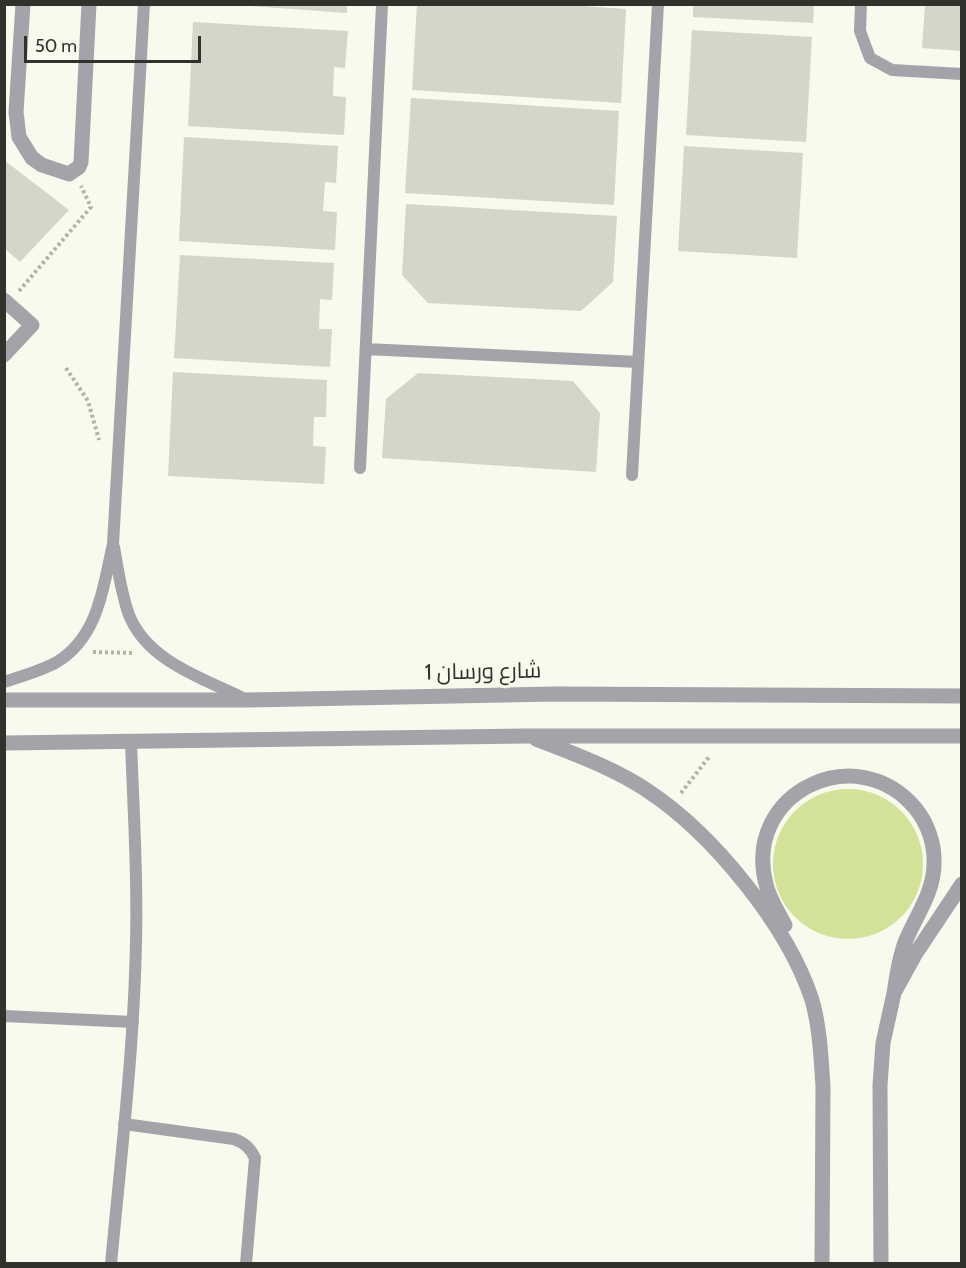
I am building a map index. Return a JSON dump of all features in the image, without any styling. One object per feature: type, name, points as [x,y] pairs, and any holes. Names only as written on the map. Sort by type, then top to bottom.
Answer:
[{"type":"street","points":[[23,4],[16,112],[19,137],[32,158],[42,165],[63,173],[75,172],[81,162],[89,4]]},
{"type":"street","points":[[4,355],[32,325],[7,302]]},
{"type":"street","name":"شارع ورسان 1","points":[[4,700],[249,700],[543,694],[962,696]]},
{"type":"street","points":[[527,736],[621,775],[671,807],[704,836],[765,909],[791,953],[812,1000]]},
{"type":"street","points":[[4,743],[527,736],[962,736]]},
{"type":"street","points":[[822,1263],[823,1086],[821,1057],[808,973],[766,885],[763,860],[766,836],[777,814],[793,795],[814,782],[838,776],[862,776],[886,784],[906,798],[922,817],[932,840],[934,864],[930,889],[899,963],[884,1043],[880,1085],[881,1263]]},
{"type":"street","points":[[894,993],[916,953],[962,884]]},
{"type":"lane","points":[[4,682],[57,662],[78,644],[97,611],[113,544],[144,4]]},
{"type":"lane","points":[[360,468],[382,4]]},
{"type":"lane","points":[[632,475],[658,4]]},
{"type":"lane","points":[[861,4],[860,31],[870,57],[892,70],[962,74]]},
{"type":"lane","points":[[366,349],[638,362]]},
{"type":"lane","points":[[113,544],[125,603],[130,617],[146,641],[160,656],[176,666],[249,700]]},
{"type":"lane","points":[[111,1263],[133,1023],[136,859],[131,740]]},
{"type":"lane","points":[[4,1016],[133,1023]]},
{"type":"lane","points":[[124,1124],[234,1139],[243,1142],[251,1149],[255,1158],[246,1263]]},
{"type":"path","points":[[7,302],[91,207],[75,172]]},
{"type":"path","points":[[66,368],[88,401],[100,443]]},
{"type":"path","points":[[86,652],[134,653]]},
{"type":"path","points":[[680,795],[707,757],[718,757]]},
{"type":"green space","points":[[848,789],[877,794],[890,801],[901,811],[911,822],[918,835],[923,864],[918,893],[911,906],[901,917],[890,927],[877,934],[848,939],[819,934],[806,927],[795,917],[785,906],[778,893],[773,864],[778,835],[785,822],[795,811],[806,801],[819,794]]},
{"type":"building","points":[[251,4],[347,4],[347,13],[250,6]]},
{"type":"building","points":[[417,4],[553,4],[626,9],[621,103],[412,90]]},
{"type":"building","points":[[693,4],[814,4],[813,23],[693,17]]},
{"type":"building","points":[[925,4],[962,4],[962,51],[922,48]]},
{"type":"building","points":[[193,22],[348,31],[345,68],[334,67],[333,96],[346,97],[344,135],[188,126]]},
{"type":"building","points":[[692,30],[812,37],[806,142],[686,135]]},
{"type":"building","points":[[411,98],[619,111],[614,205],[405,193]]},
{"type":"building","points":[[184,137],[338,146],[336,183],[325,182],[323,211],[337,212],[335,250],[179,241]]},
{"type":"building","points":[[684,146],[803,153],[797,258],[678,251]]},
{"type":"building","points":[[4,160],[69,210],[20,262],[4,248]]},
{"type":"building","points":[[406,204],[617,216],[613,282],[581,311],[428,303],[402,275]]},
{"type":"building","points":[[180,255],[334,263],[332,300],[320,299],[319,329],[332,329],[330,367],[174,358]]},
{"type":"building","points":[[173,372],[327,380],[326,417],[314,417],[313,446],[326,447],[324,484],[168,476]]},
{"type":"building","points":[[418,373],[573,381],[600,413],[596,472],[382,458],[386,399]]}]
